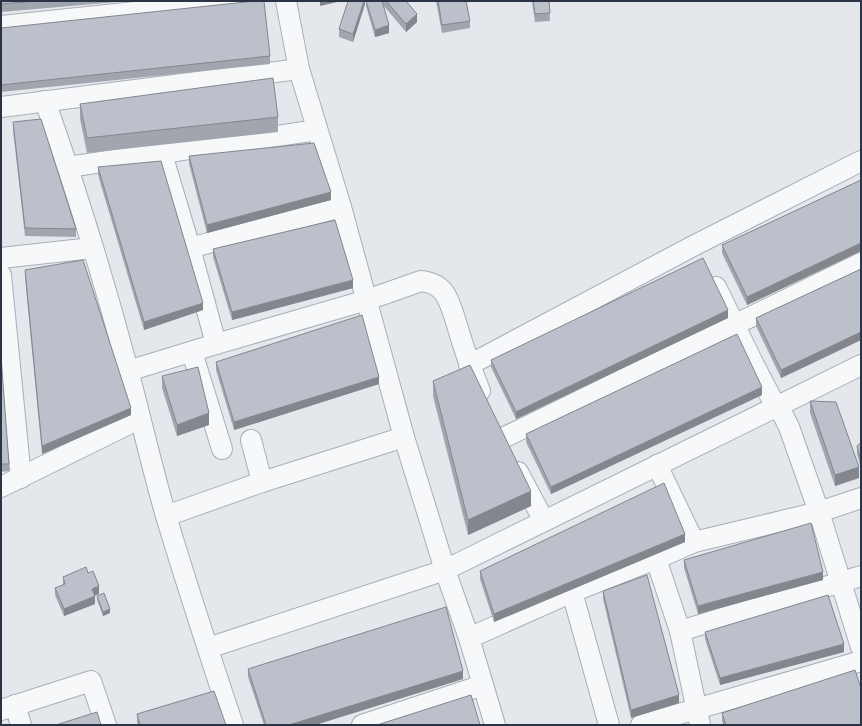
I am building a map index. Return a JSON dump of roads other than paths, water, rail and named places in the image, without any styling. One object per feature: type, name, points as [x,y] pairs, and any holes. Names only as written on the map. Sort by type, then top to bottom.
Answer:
[{"type":"street","points":[[1,26],[240,1]]},
{"type":"street","points":[[286,1],[299,69],[341,207],[404,437],[445,570],[470,638],[495,725]]},
{"type":"street","points":[[1,107],[299,69]]},
{"type":"street","points":[[45,101],[68,168],[128,371],[166,516],[233,725]]},
{"type":"street","points":[[68,168],[317,130]]},
{"type":"street","points":[[162,154],[190,248],[216,344]]},
{"type":"street","points":[[469,365],[702,259],[861,161]]},
{"type":"street","points":[[190,248],[341,207]]},
{"type":"street","points":[[1,258],[92,248]]},
{"type":"street","points":[[702,259],[753,363],[776,407],[782,414],[789,427],[861,647]]},
{"type":"street","points":[[544,521],[498,432],[735,325],[861,263]]},
{"type":"street","points":[[1,275],[20,478]]},
{"type":"street","points":[[128,371],[367,300],[421,281],[430,282],[438,286],[444,293],[450,305],[469,365],[486,405]]},
{"type":"street","points":[[192,352],[222,449]]},
{"type":"street","points":[[208,648],[445,570],[861,365]]},
{"type":"street","points":[[1,487],[140,419]]},
{"type":"street","points":[[166,516],[262,482],[404,437]]},
{"type":"street","points":[[251,440],[262,482]]},
{"type":"street","points":[[657,466],[694,542]]},
{"type":"street","points":[[470,638],[572,592],[656,559],[694,542],[818,512],[861,498]]},
{"type":"street","points":[[656,559],[680,631],[698,717]]},
{"type":"street","points":[[680,631],[861,576]]},
{"type":"street","points":[[572,592],[609,725]]},
{"type":"street","points":[[642,725],[698,717],[861,661]]},
{"type":"street","points":[[21,725],[8,708],[91,681],[106,725]]},
{"type":"street","points":[[362,725],[483,685]]}]
